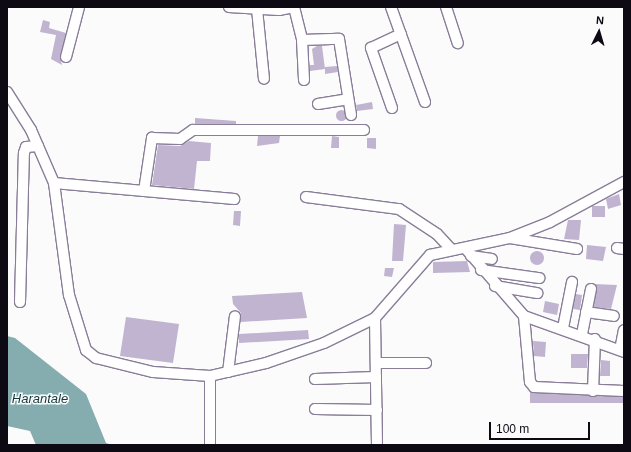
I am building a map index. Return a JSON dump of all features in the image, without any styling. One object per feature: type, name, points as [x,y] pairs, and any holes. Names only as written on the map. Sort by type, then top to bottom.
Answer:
[{"type":"street","points":[[66,56],[79,7]]},
{"type":"street","points":[[229,7],[257,9],[294,7],[302,40],[304,80]]},
{"type":"street","points":[[391,7],[425,102]]},
{"type":"street","points":[[446,7],[458,43]]},
{"type":"street","points":[[257,9],[264,79]]},
{"type":"street","points":[[392,108],[371,48],[401,34]]},
{"type":"street","points":[[302,40],[339,39],[351,115]]},
{"type":"street","points":[[7,92],[38,146],[54,183],[69,295],[88,353],[153,372],[210,376],[228,372],[324,343],[375,318],[426,258],[452,250],[469,252],[492,259]]},
{"type":"street","points":[[318,104],[348,99]]},
{"type":"street","points":[[144,191],[152,138],[180,139],[193,130],[364,130]]},
{"type":"street","points":[[20,302],[24,153],[26,147],[38,146]]},
{"type":"street","points":[[469,252],[550,222],[624,182]]},
{"type":"street","points":[[54,183],[234,199]]},
{"type":"street","points":[[306,197],[399,209],[437,234],[452,250]]},
{"type":"street","points":[[510,238],[577,249]]},
{"type":"street","points":[[469,252],[481,270],[524,316],[582,334],[622,351],[624,330]]},
{"type":"street","points":[[481,270],[539,278]]},
{"type":"street","points":[[563,328],[572,282]]},
{"type":"street","points":[[495,286],[537,293]]},
{"type":"street","points":[[582,334],[591,289]]},
{"type":"street","points":[[586,312],[614,316]]},
{"type":"street","points":[[228,372],[234,316]]},
{"type":"street","points":[[524,316],[530,382],[534,387],[593,391],[624,390]]},
{"type":"street","points":[[375,318],[377,445]]},
{"type":"street","points":[[593,391],[595,339]]},
{"type":"street","points":[[376,363],[426,363]]},
{"type":"street","points":[[210,376],[210,445]]},
{"type":"street","points":[[315,379],[376,377]]},
{"type":"street","points":[[315,409],[377,410]]},
{"type":"water","name":"Harantale","points":[[7,336],[15,338],[86,394],[106,443],[112,445],[36,445],[30,431],[7,426]]},
{"type":"building","points":[[43,20],[50,22],[49,28],[66,33],[60,56],[62,65],[51,59],[56,35],[40,32]]},
{"type":"building","points":[[317,46],[322,46],[325,69],[310,71],[310,65],[314,65],[312,49]]},
{"type":"building","points":[[337,66],[338,72],[325,74],[325,67]]},
{"type":"building","points":[[372,102],[373,109],[357,111],[356,105]]},
{"type":"building","points":[[341,109],[345,111],[347,115],[345,119],[341,121],[337,119],[335,115],[337,111]]},
{"type":"building","points":[[195,118],[236,121],[236,124],[195,124]]},
{"type":"building","points":[[258,136],[280,136],[279,143],[257,146]]},
{"type":"building","points":[[332,136],[339,137],[339,148],[331,148]]},
{"type":"building","points":[[367,138],[376,138],[376,149],[367,148]]},
{"type":"building","points":[[189,141],[211,143],[210,161],[197,161],[194,189],[152,185],[158,145],[180,146]]},
{"type":"building","points":[[619,194],[621,205],[608,209],[606,199]]},
{"type":"building","points":[[592,206],[605,206],[605,217],[592,217]]},
{"type":"building","points":[[234,211],[241,211],[240,226],[233,225]]},
{"type":"building","points":[[568,220],[581,220],[579,240],[564,239]]},
{"type":"building","points":[[394,224],[406,225],[403,261],[392,261]]},
{"type":"building","points":[[587,245],[606,247],[603,261],[586,259]]},
{"type":"building","points":[[534,251],[540,251],[544,255],[544,261],[540,265],[534,265],[530,261],[530,255]]},
{"type":"building","points":[[467,261],[470,272],[433,273],[433,262]]},
{"type":"building","points":[[385,268],[394,268],[392,277],[384,276]]},
{"type":"building","points":[[595,284],[617,285],[611,309],[594,307]]},
{"type":"building","points":[[302,292],[307,318],[241,322],[241,313],[233,304],[232,296]]},
{"type":"building","points":[[576,294],[582,295],[580,310],[573,309]]},
{"type":"building","points":[[545,301],[559,304],[557,315],[543,312]]},
{"type":"building","points":[[126,317],[179,324],[173,363],[120,356]]},
{"type":"building","points":[[308,330],[309,339],[239,343],[239,334]]},
{"type":"building","points":[[533,341],[546,342],[545,357],[534,356]]},
{"type":"building","points":[[571,354],[588,354],[587,368],[571,368]]},
{"type":"building","points":[[601,360],[610,361],[610,376],[600,376]]},
{"type":"building","points":[[530,392],[624,397],[624,403],[530,403]]}]
